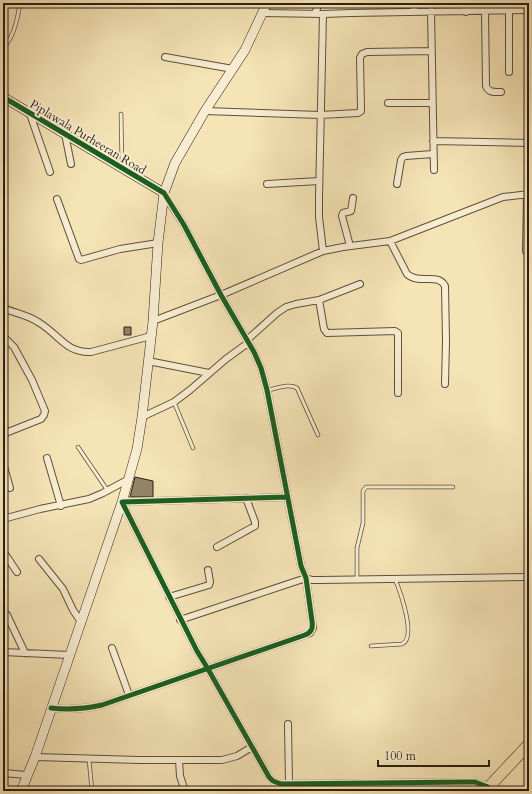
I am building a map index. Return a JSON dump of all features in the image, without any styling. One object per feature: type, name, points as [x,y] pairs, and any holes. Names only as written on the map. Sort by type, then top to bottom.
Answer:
[{"type":"highway","points":[[486,789],[529,744]]},
{"type":"main road","points":[[21,791],[35,757],[122,502],[138,449],[153,321],[158,243],[164,194],[175,163],[205,111],[245,50],[264,13],[267,3]]},
{"type":"main road","name":"Piplawala Purheeran Road","points":[[3,98],[164,194]]},
{"type":"street","points":[[315,14],[319,3]]},
{"type":"street","points":[[414,3],[414,11]]},
{"type":"street","points":[[465,3],[466,12]]},
{"type":"street","points":[[509,72],[510,10]]},
{"type":"street","points":[[264,13],[323,14],[414,11],[466,12],[529,10]]},
{"type":"street","points":[[431,11],[434,170]]},
{"type":"street","points":[[485,11],[486,86],[490,92],[501,92]]},
{"type":"street","points":[[323,14],[319,181],[319,217],[323,251]]},
{"type":"street","points":[[205,111],[320,115],[360,111],[360,58],[362,54],[367,52],[431,51]]},
{"type":"street","points":[[165,57],[233,69]]},
{"type":"street","points":[[388,103],[432,103]]},
{"type":"street","points":[[30,114],[50,172]]},
{"type":"street","points":[[65,134],[71,164]]},
{"type":"street","points":[[433,141],[529,143]]},
{"type":"street","points":[[397,184],[401,160],[403,157],[433,154]]},
{"type":"street","points":[[267,184],[319,181]]},
{"type":"street","points":[[51,708],[68,710],[84,709],[102,705],[310,633],[313,628],[306,578],[301,566],[267,390],[261,368],[248,341],[221,295],[184,225],[164,194]]},
{"type":"street","points":[[153,321],[221,295],[323,251],[390,241],[503,197],[528,195],[526,251]]},
{"type":"street","points":[[350,246],[342,216],[343,213],[351,211],[353,198]]},
{"type":"street","points":[[57,199],[78,259],[81,260],[120,249],[158,243]]},
{"type":"street","points":[[390,241],[407,274],[417,280],[439,280],[443,282],[445,286],[445,384]]},
{"type":"street","points":[[142,417],[174,402],[190,390],[248,341],[277,313],[286,307],[319,300],[360,284]]},
{"type":"street","points":[[319,300],[324,329],[327,333],[395,331],[398,333],[398,394]]},
{"type":"street","points":[[3,308],[37,321],[48,328],[72,349],[81,352],[91,352],[151,336]]},
{"type":"street","points":[[3,336],[14,347],[20,357],[38,393],[45,411],[44,416],[41,419],[5,433],[3,424]]},
{"type":"street","points":[[148,361],[210,373]]},
{"type":"street","points":[[47,458],[61,506]]},
{"type":"street","points":[[3,463],[10,488]]},
{"type":"street","points":[[3,519],[40,509],[61,506],[89,499],[108,491],[129,479]]},
{"type":"street","points":[[287,497],[122,502],[180,620],[261,763],[274,781],[281,784],[475,782],[486,789]]},
{"type":"street","points":[[217,547],[255,526],[255,522],[246,498]]},
{"type":"street","points":[[3,551],[17,572]]},
{"type":"street","points":[[39,559],[63,589],[81,622]]},
{"type":"street","points":[[169,597],[209,586],[210,582],[208,570]]},
{"type":"street","points":[[180,620],[306,578],[312,580],[357,580],[529,577]]},
{"type":"street","points":[[7,615],[25,653]]},
{"type":"street","points":[[112,648],[129,696]]},
{"type":"street","points":[[3,652],[69,655]]},
{"type":"street","points":[[288,724],[289,784]]},
{"type":"street","points":[[35,757],[222,760],[237,756],[252,747]]},
{"type":"street","points":[[179,760],[180,776],[185,791]]},
{"type":"street","points":[[3,774],[27,775]]},
{"type":"lane","points":[[3,48],[8,44],[15,25],[20,3]]},
{"type":"lane","points":[[121,114],[122,170]]},
{"type":"lane","points":[[267,390],[288,386],[297,388],[318,435]]},
{"type":"lane","points":[[174,402],[193,448]]},
{"type":"lane","points":[[78,447],[108,491]]},
{"type":"lane","points":[[357,580],[357,548],[363,523],[363,491],[366,487],[453,487]]},
{"type":"lane","points":[[371,646],[405,643],[405,607],[395,579]]},
{"type":"lane","points":[[89,759],[92,791]]},
{"type":"building","points":[[124,327],[131,327],[131,335],[124,335]]},
{"type":"building","points":[[135,477],[153,481],[153,497],[130,497]]},
{"type":"cycle path","points":[[3,97],[164,193],[184,225],[221,295],[254,352],[261,368],[267,390],[301,566],[306,578],[312,623],[311,631],[305,635],[102,705],[76,709],[51,708]]},
{"type":"cycle path","points":[[287,497],[122,502],[197,651],[269,777],[273,781],[281,784],[475,782],[488,787]]}]
